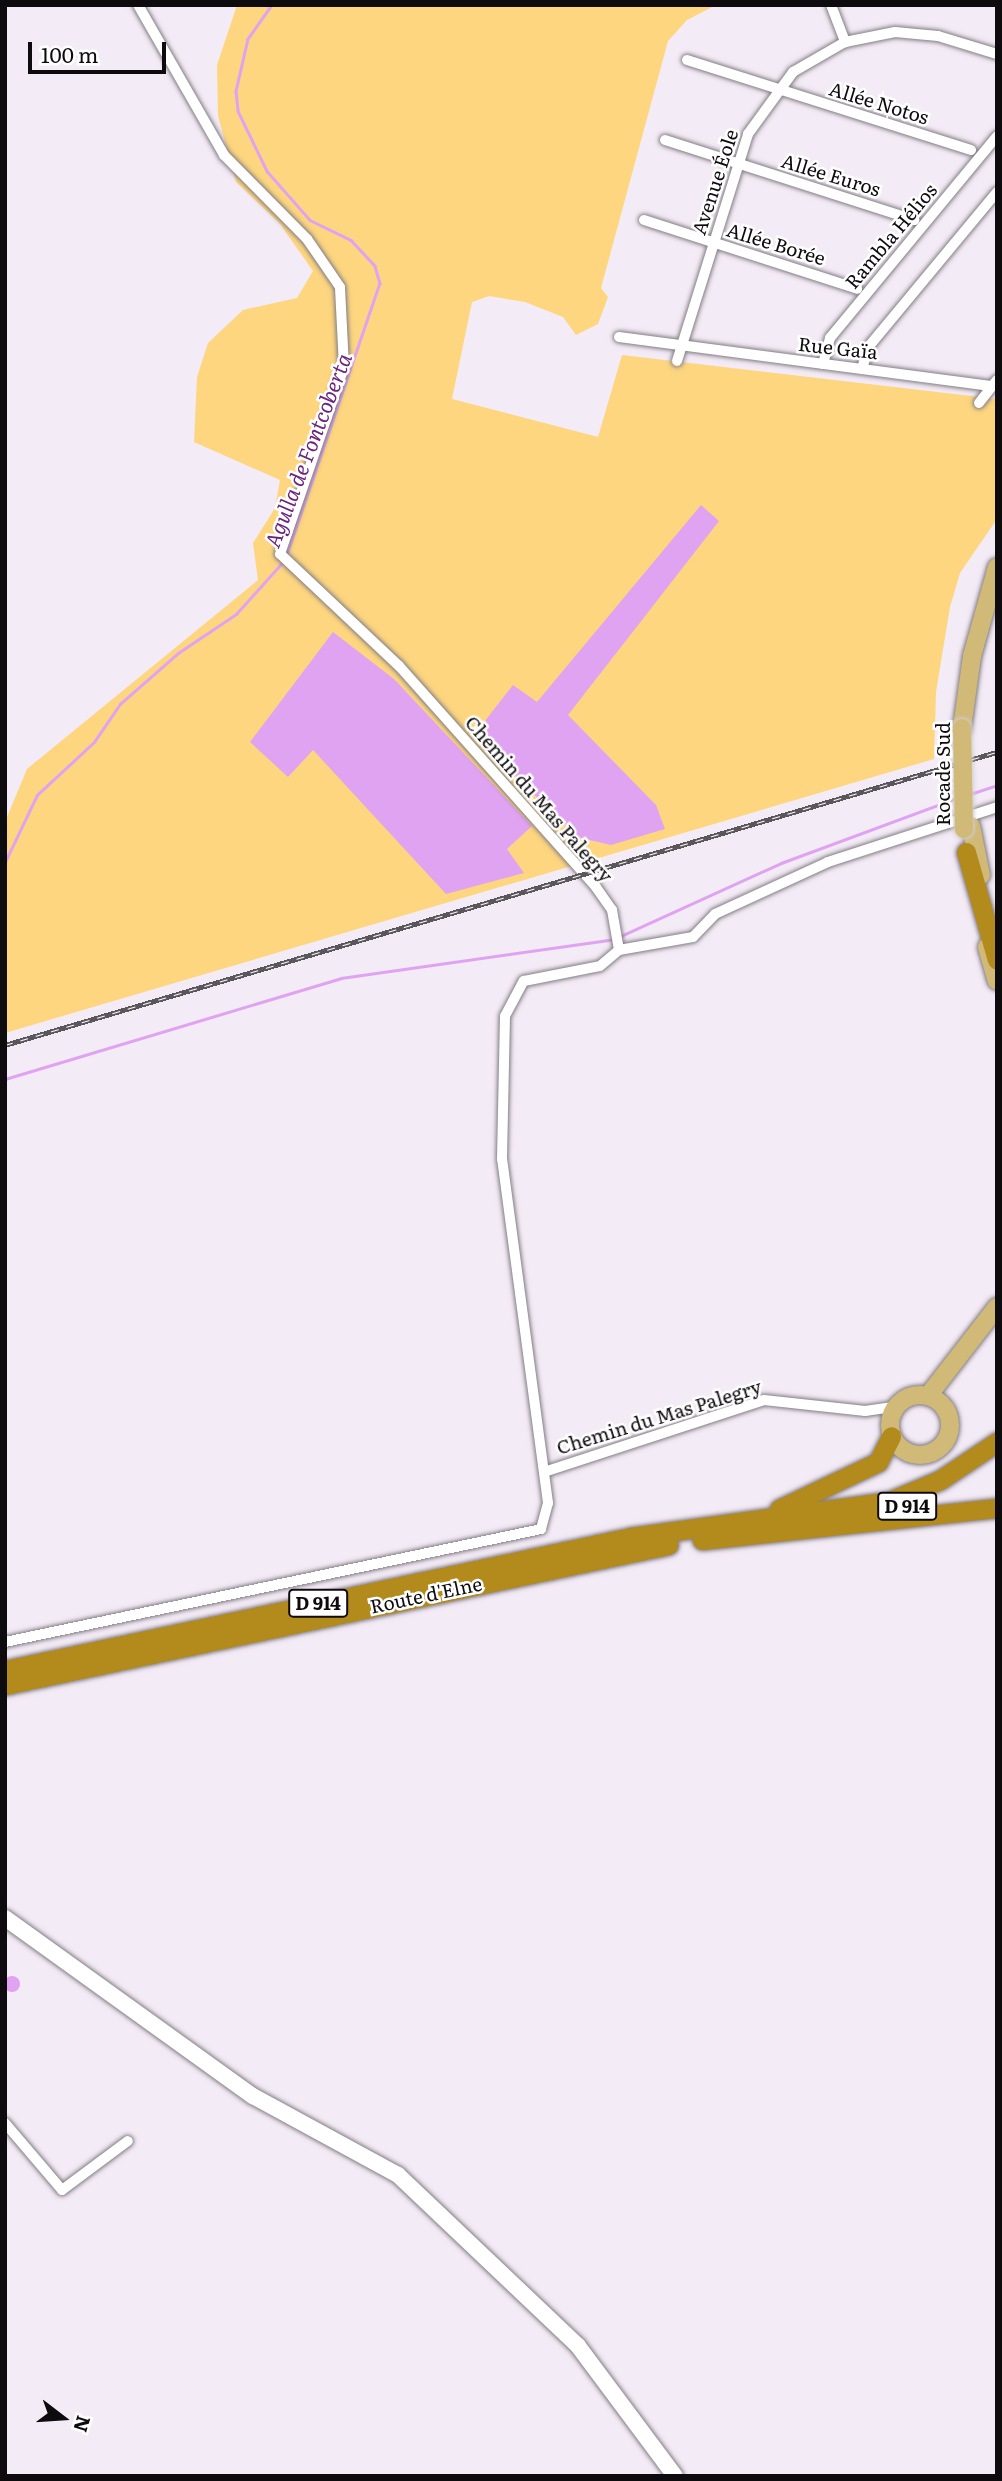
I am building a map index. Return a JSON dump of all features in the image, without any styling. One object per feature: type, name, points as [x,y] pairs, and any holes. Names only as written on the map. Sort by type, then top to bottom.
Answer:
[{"type":"highway","points":[[966,852],[997,960]]},
{"type":"highway","points":[[631,1537],[782,1508],[878,1462],[892,1422]]},
{"type":"highway","name":"D 914","points":[[631,1537],[890,1501],[940,1480],[997,1442]]},
{"type":"highway","name":"D 914","points":[[807,1529],[929,1497],[997,1456]]},
{"type":"highway","points":[[807,1529],[961,1516],[997,1508]]},
{"type":"highway","name":"Route d'Elne","points":[[5,1685],[624,1553],[807,1529]]},
{"type":"highway","name":"Route d'Elne","points":[[5,1670],[631,1537]]},
{"type":"highway","points":[[5,1693],[193,1645]]},
{"type":"main road","name":"Rocade Sud","points":[[997,567],[972,656],[966,728],[966,852],[997,981]]},
{"type":"main road","name":"Rocade Sud","points":[[966,728],[978,658],[997,588]]},
{"type":"main road","name":"Rocade Sud","points":[[967,827],[997,932]]},
{"type":"main road","points":[[928,1396],[945,1409],[950,1429],[934,1452],[904,1451],[892,1422],[928,1396],[997,1307]]},
{"type":"main road","points":[[945,1409],[997,1322]]},
{"type":"street","name":"Chemin du Mas Palegry","points":[[138,5],[224,155],[307,239],[340,287],[344,367],[280,554],[399,666],[596,887],[615,926],[619,947],[600,966],[524,981],[505,1017],[502,1159],[544,1472],[764,1400],[865,1411],[892,1422]]},
{"type":"street","points":[[831,5],[845,42]]},
{"type":"street","name":"Avenue Éole","points":[[677,360],[738,164],[776,89],[806,62],[845,42],[916,32],[997,54]]},
{"type":"street","name":"Allée Notos","points":[[687,60],[971,150]]},
{"type":"street","name":"Rambla Hélios","points":[[823,364],[830,338],[997,136]]},
{"type":"street","name":"Allée Euros","points":[[666,140],[914,220]]},
{"type":"street","points":[[862,368],[870,345],[997,192]]},
{"type":"street","name":"Allée Borée","points":[[644,220],[857,289]]},
{"type":"street","name":"Rue Gaïa","points":[[619,337],[681,348],[994,383]]},
{"type":"street","points":[[979,402],[994,383]]},
{"type":"street","points":[[619,947],[693,937],[716,914],[828,862],[997,807]]},
{"type":"street","points":[[5,1642],[525,1535],[547,1521],[544,1472]]},
{"type":"street","points":[[961,1516],[997,1517]]},
{"type":"street","points":[[5,1918],[253,2096],[398,2175],[578,2346],[675,2476]]},
{"type":"street","points":[[5,2123],[62,2190],[128,2141]]},
{"type":"shaded area","points":[[237,5],[716,5],[687,20],[668,41],[601,288],[608,297],[598,324],[576,335],[563,317],[525,302],[489,296],[472,302],[452,399],[598,437],[622,355],[997,399],[997,519],[960,573],[950,607],[936,692],[934,759],[5,1033],[5,822],[27,769],[258,580],[253,543],[275,508],[280,480],[194,442],[197,377],[208,343],[243,310],[297,298],[313,271],[280,224],[236,182],[218,116],[217,65]]},
{"type":"shaded area","points":[[701,505],[719,521],[568,715],[656,805],[665,829],[611,845],[577,837],[474,735],[513,685],[537,702]]},
{"type":"shaded area","points":[[333,632],[394,679],[532,826],[507,849],[524,873],[446,894],[313,750],[288,777],[250,742]]},
{"type":"shaded area","points":[[12,1976],[18,1978],[18,1990],[12,1992],[6,1990],[4,1984],[6,1978]]},
{"type":"waterway","name":"Agulla de Fontcoberta","points":[[272,5],[248,39],[236,91],[238,111],[267,171],[310,220],[351,240],[375,266],[380,283],[287,554]]},
{"type":"waterway","name":"Agulla de Fontcoberta","points":[[5,862],[37,795],[94,742],[120,704],[178,653],[236,614],[282,563]]},
{"type":"waterway","points":[[970,794],[997,785]]},
{"type":"waterway","points":[[621,936],[781,863],[957,798]]},
{"type":"waterway","points":[[5,1079],[341,978],[615,939]]},
{"type":"railway","points":[[5,1045],[997,752]]}]
